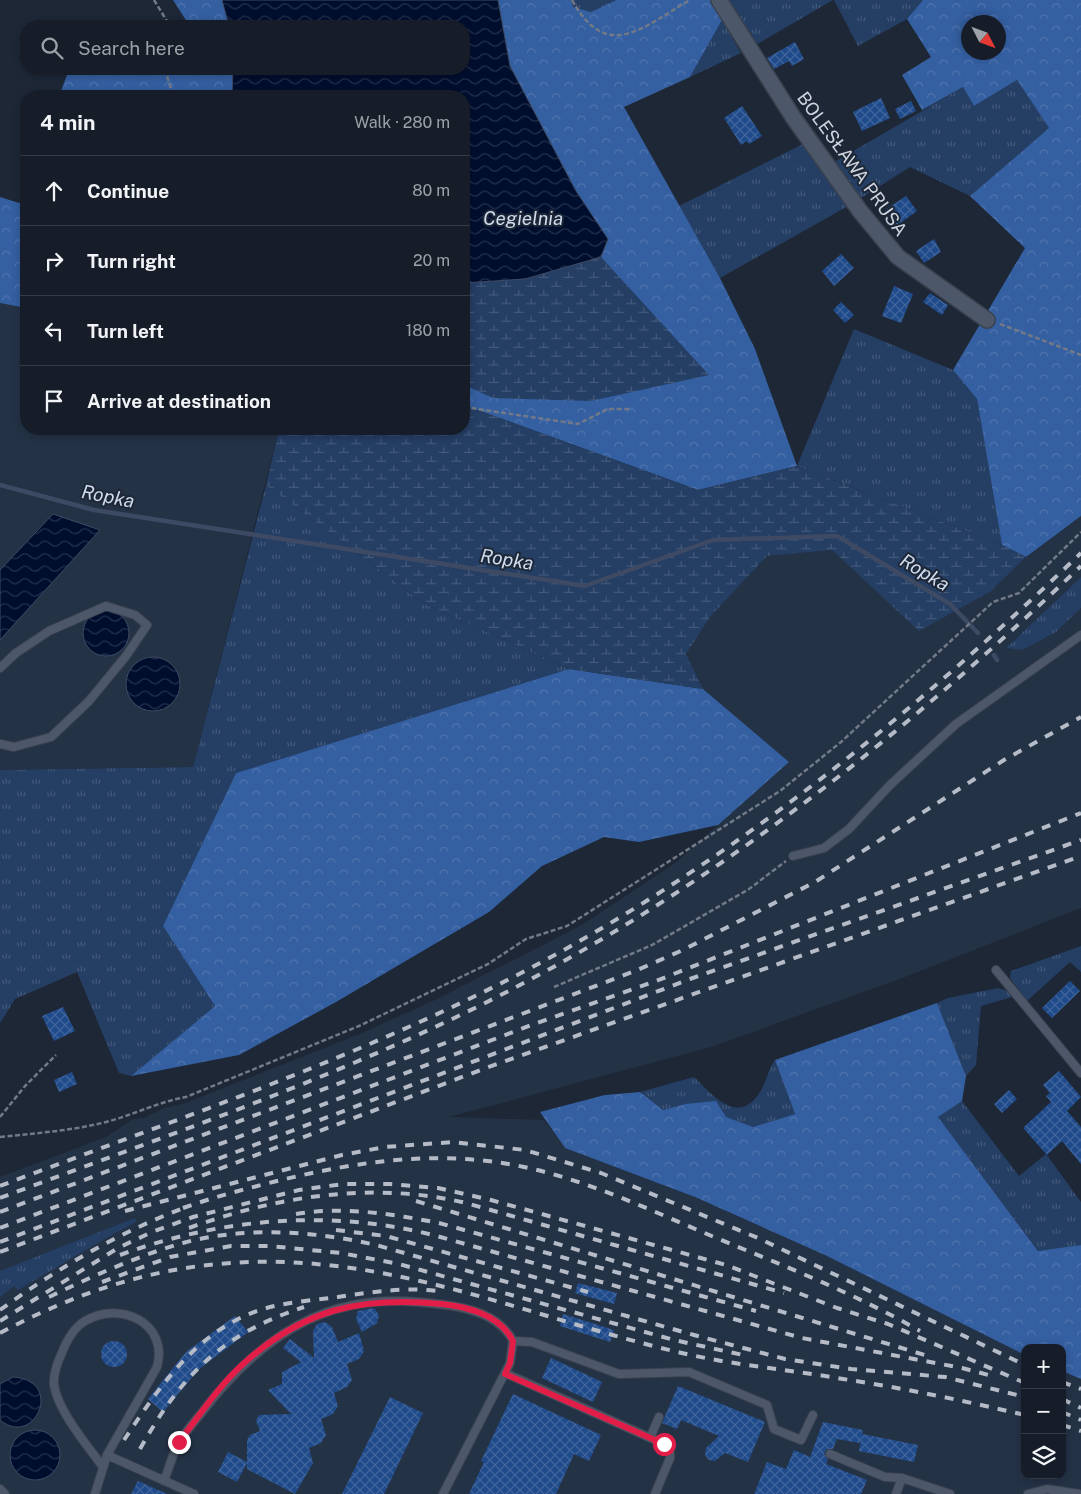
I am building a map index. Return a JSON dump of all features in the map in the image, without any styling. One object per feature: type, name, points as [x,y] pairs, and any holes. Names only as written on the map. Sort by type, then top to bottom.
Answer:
[{"type":"street","name":"BOLESŁAWA PRUSA","points":[[719,0],[793,117],[860,211],[898,257],[987,320]]},
{"type":"lane","points":[[0,668],[16,652],[48,631],[106,606],[136,615],[147,625],[126,656],[89,701],[51,737],[14,746],[0,744]]},
{"type":"lane","points":[[793,856],[824,848],[849,828],[890,784],[956,724],[1081,635]]},
{"type":"lane","points":[[996,970],[1081,1073]]},
{"type":"lane","points":[[164,1480],[179,1442],[242,1366],[272,1342],[313,1318],[365,1303],[406,1300],[458,1306],[490,1317],[502,1326],[513,1341],[510,1363],[505,1374],[443,1494]]},
{"type":"lane","points":[[95,1494],[107,1455],[156,1367],[159,1357],[158,1341],[153,1332],[133,1317],[118,1313],[96,1316],[84,1322],[75,1330],[64,1347],[57,1364],[54,1384],[70,1419],[103,1467]]},
{"type":"lane","points":[[513,1341],[532,1342],[619,1374],[689,1372],[767,1405],[774,1429],[801,1440],[813,1415]]},
{"type":"lane","points":[[505,1374],[664,1444],[670,1452],[668,1464],[655,1494]]},
{"type":"lane","points":[[650,1438],[659,1417]]},
{"type":"lane","points":[[830,1454],[885,1477],[902,1478],[950,1494]]},
{"type":"lane","points":[[107,1455],[194,1494]]},
{"type":"lane","points":[[896,1494],[902,1478]]},
{"type":"lane","points":[[0,1489],[5,1494]]},
{"type":"lane","points":[[1028,1494],[1047,1489],[1079,1494]]},
{"type":"path","points":[[154,0],[166,20]]},
{"type":"path","points":[[572,0],[585,20],[594,28],[606,35],[616,37],[632,33],[690,0]]},
{"type":"path","points":[[167,75],[171,90]]},
{"type":"path","points":[[987,320],[1081,355]]},
{"type":"path","points":[[470,408],[578,424],[608,410],[631,409]]},
{"type":"path","points":[[0,1137],[73,1130],[109,1121],[164,1101],[186,1097],[359,1026],[488,964],[526,939],[566,926],[780,791],[842,742],[993,602],[1019,593],[1081,532]]},
{"type":"path","points":[[554,987],[652,945],[710,914],[749,889],[793,856]]},
{"type":"path","points":[[0,1117],[56,1055]]},
{"type":"shaded area","points":[[0,303],[20,307],[20,435],[277,435],[193,767],[0,770]]},
{"type":"shaded area","points":[[1081,516],[1081,577],[1006,648],[1023,650],[1056,632],[1081,608],[1081,908],[905,977],[711,1047],[449,1117],[544,1120],[565,1148],[695,1197],[827,1256],[1021,1353],[1021,1479],[1066,1479],[1066,1373],[1081,1379],[1081,1494],[0,1494],[0,1177],[106,1137],[133,1119],[144,1118],[164,1108],[183,1104],[362,1033],[437,999],[580,926],[674,864],[789,762],[703,689],[686,654],[711,616],[767,556],[832,550],[919,630],[990,592],[1026,557]]},
{"type":"green space","points":[[173,0],[222,0],[227,20],[186,20]]},
{"type":"green space","points":[[498,0],[571,0],[573,7],[591,12],[616,0],[711,0],[722,20],[690,77],[624,107],[720,278],[755,349],[797,466],[698,490],[470,407],[470,283],[525,279],[601,257],[608,239],[576,191],[510,66]]},
{"type":"green space","points":[[571,0],[616,0],[591,12],[573,7]]},
{"type":"green space","points":[[723,0],[833,0],[754,46]]},
{"type":"green space","points":[[834,0],[923,0],[907,19],[858,46]]},
{"type":"green space","points":[[923,0],[1081,0],[1081,516],[1026,557],[1002,545],[977,399],[953,370],[1025,248],[970,196],[1049,128],[1017,80],[974,106],[963,87],[922,110],[902,75],[931,57],[907,19]]},
{"type":"green space","points":[[722,20],[741,53],[690,77]]},
{"type":"green space","points":[[67,75],[233,75],[232,90],[61,90]]},
{"type":"green space","points":[[1017,80],[1049,128],[970,196],[910,167],[858,200],[831,164],[963,87],[974,106]]},
{"type":"green space","points":[[803,144],[848,206],[720,278],[679,206]]},
{"type":"green space","points":[[0,197],[20,202],[20,307],[0,303]]},
{"type":"green space","points":[[601,257],[709,375],[591,401],[493,398],[470,388],[470,283],[525,279]]},
{"type":"green space","points":[[854,329],[953,370],[977,399],[1002,545],[797,466]]},
{"type":"green space","points":[[470,407],[698,490],[797,466],[1002,545],[1026,557],[990,592],[919,631],[832,550],[767,556],[711,616],[686,654],[703,689],[569,669],[425,604],[266,485],[278,435],[470,435]]},
{"type":"green space","points":[[266,485],[425,604],[569,669],[236,773],[163,926],[215,1006],[131,1076],[119,1073],[77,972],[15,999],[0,1023],[0,770],[193,767]]},
{"type":"green space","points":[[1081,577],[1081,608],[1056,632],[1023,650],[1006,648]]},
{"type":"green space","points":[[569,669],[703,689],[789,762],[718,825],[639,842],[604,837],[542,866],[489,912],[336,1002],[239,1055],[131,1076],[215,1006],[163,926],[236,773]]},
{"type":"green space","points":[[1081,946],[1081,972],[1070,962],[1027,1001],[1010,978],[1011,971]]},
{"type":"green space","points":[[998,988],[1008,991],[1012,997],[981,1006],[976,1065],[966,1076],[937,1003],[948,998]]},
{"type":"green space","points":[[937,1003],[966,1076],[962,1101],[938,1117],[1038,1251],[1081,1245],[1081,1379],[1066,1373],[1066,1344],[1021,1344],[1021,1353],[827,1256],[695,1197],[565,1148],[540,1112],[605,1095],[640,1092],[663,1110],[685,1104],[716,1101],[726,1117],[753,1127],[795,1114],[775,1060]]},
{"type":"green space","points":[[775,1060],[795,1114],[753,1127],[685,1104],[663,1110],[640,1092],[694,1077],[717,1099],[734,1107],[743,1107],[752,1102],[760,1092]]},
{"type":"green space","points":[[962,1101],[1019,1176],[1046,1154],[1081,1202],[1081,1245],[1039,1252],[937,1116]]},
{"type":"green space","points":[[135,1218],[136,1222],[18,1290],[14,1286],[0,1297],[0,1271]]},
{"type":"water","name":"Cegielnia","points":[[222,0],[498,0],[510,66],[576,191],[608,239],[601,257],[525,279],[470,283],[470,90],[232,90],[233,75],[470,75],[470,20],[227,20]]},
{"type":"water","points":[[53,514],[100,530],[0,640],[0,570]]},
{"type":"water","points":[[102,610],[110,610],[119,614],[125,620],[129,633],[125,646],[119,652],[110,656],[102,656],[93,652],[87,646],[83,637],[83,629],[87,620],[93,614]]},
{"type":"water","points":[[148,657],[158,657],[168,661],[176,669],[180,684],[176,699],[168,707],[158,711],[148,711],[138,707],[130,699],[126,689],[126,679],[130,669],[138,661]]},
{"type":"water","points":[[13,1377],[29,1381],[38,1389],[41,1400],[39,1410],[33,1420],[24,1426],[13,1427],[0,1420],[0,1384]]},
{"type":"water","points":[[40,1430],[53,1437],[59,1445],[59,1465],[53,1473],[45,1479],[30,1480],[17,1473],[11,1465],[10,1450],[17,1437],[25,1431]]},
{"type":"building","points":[[795,42],[804,59],[792,66],[789,61],[774,69],[767,58]]},
{"type":"building","points":[[881,98],[890,118],[862,131],[853,112]]},
{"type":"building","points":[[911,101],[916,111],[900,119],[895,109]]},
{"type":"building","points":[[742,106],[762,136],[749,144],[747,141],[741,145],[724,118]]},
{"type":"building","points":[[906,196],[917,211],[896,226],[885,210]]},
{"type":"building","points":[[934,239],[941,252],[924,263],[916,251]]},
{"type":"building","points":[[841,254],[854,268],[834,286],[822,271]]},
{"type":"building","points":[[894,286],[913,294],[901,323],[882,316]]},
{"type":"building","points":[[930,293],[948,305],[942,315],[923,302]]},
{"type":"building","points":[[841,302],[854,315],[845,323],[833,310]]},
{"type":"building","points":[[1070,981],[1080,991],[1052,1018],[1042,1008]]},
{"type":"building","points":[[63,1007],[75,1031],[54,1041],[42,1016]]},
{"type":"building","points":[[1059,1071],[1081,1097],[1067,1111],[1081,1127],[1081,1164],[1062,1141],[1047,1155],[1024,1129],[1051,1102],[1046,1096],[1050,1093],[1043,1085]]},
{"type":"building","points":[[72,1072],[77,1084],[59,1092],[54,1080]]},
{"type":"building","points":[[1009,1090],[1017,1099],[1002,1113],[994,1104]]},
{"type":"building","points":[[578,1283],[617,1293],[614,1304],[575,1293]]},
{"type":"building","points":[[374,1308],[379,1315],[377,1323],[362,1332],[356,1319],[358,1311]]},
{"type":"building","points":[[563,1314],[614,1330],[610,1342],[560,1326]]},
{"type":"building","points":[[235,1316],[248,1332],[198,1370],[163,1412],[148,1399],[186,1352]]},
{"type":"building","points":[[325,1322],[332,1327],[338,1342],[359,1333],[364,1351],[359,1359],[347,1364],[352,1380],[347,1387],[334,1393],[338,1406],[333,1414],[321,1419],[326,1435],[321,1443],[309,1448],[313,1463],[295,1494],[247,1469],[247,1463],[237,1482],[218,1472],[228,1452],[247,1462],[247,1440],[250,1435],[260,1431],[256,1421],[259,1415],[291,1414],[268,1390],[282,1384],[282,1372],[301,1362],[283,1348],[290,1339],[314,1358],[313,1331],[317,1324]]},
{"type":"building","points":[[114,1341],[123,1345],[127,1354],[123,1363],[114,1367],[105,1363],[101,1354],[105,1345]]},
{"type":"building","points":[[551,1358],[602,1382],[593,1402],[542,1378]]},
{"type":"building","points":[[678,1386],[765,1422],[748,1462],[725,1453],[715,1461],[709,1460],[705,1455],[706,1448],[719,1436],[681,1420],[677,1429],[662,1423]]},
{"type":"building","points":[[513,1394],[601,1435],[589,1461],[574,1454],[556,1494],[469,1494],[484,1462],[481,1461]]},
{"type":"building","points":[[390,1397],[423,1413],[384,1494],[342,1494]]},
{"type":"building","points":[[823,1422],[863,1430],[860,1443],[837,1439],[833,1449],[827,1449],[824,1454],[828,1459],[826,1464],[867,1480],[861,1494],[754,1494],[767,1462],[786,1469],[794,1450],[810,1457]]},
{"type":"building","points":[[862,1434],[918,1445],[914,1462],[859,1451]]},
{"type":"building","points":[[138,1481],[167,1494],[131,1494]]},
{"type":"waterway","name":"Ropka","points":[[0,485],[94,510],[585,586],[713,540],[837,536],[950,604],[978,633]]},
{"type":"waterway","name":"Ropka","points":[[994,655],[997,660]]},
{"type":"railway","points":[[0,1186],[342,1056],[475,996],[540,963],[614,921],[686,876],[824,776],[956,668],[1081,553]]},
{"type":"railway","points":[[0,1198],[244,1107],[365,1058],[483,1004],[565,961],[645,913],[722,862],[798,808],[944,691],[1081,566]]},
{"type":"railway","points":[[0,1212],[635,971],[683,950],[815,882],[1004,760],[1081,717]]},
{"type":"railway","points":[[0,1228],[534,1024],[656,981],[1081,813]]},
{"type":"railway","points":[[0,1242],[690,979],[1081,840]]},
{"type":"railway","points":[[0,1252],[486,1068],[1081,856]]},
{"type":"railway","points":[[125,1211],[342,1155],[385,1147],[453,1142],[525,1150],[601,1173],[758,1238],[1021,1363]]},
{"type":"railway","points":[[183,1208],[277,1181],[369,1163],[431,1158],[462,1159],[524,1167],[597,1188],[819,1281],[870,1304],[920,1331]]},
{"type":"railway","points":[[0,1321],[118,1248],[152,1232],[193,1217],[299,1190],[343,1184],[390,1184],[438,1188],[491,1200],[726,1265],[837,1308],[888,1324],[1021,1381]]},
{"type":"railway","points":[[189,1228],[256,1207],[326,1195],[396,1193],[431,1196],[466,1203],[784,1293]]},
{"type":"railway","points":[[416,1201],[928,1356]]},
{"type":"railway","points":[[0,1310],[67,1265],[139,1227],[189,1206]]},
{"type":"railway","points":[[296,1214],[332,1211],[368,1212],[439,1223],[756,1311]]},
{"type":"railway","points":[[120,1255],[158,1242],[197,1233],[275,1221],[315,1220],[394,1227],[433,1235],[802,1338],[962,1368],[996,1377]]},
{"type":"railway","points":[[336,1230],[386,1236],[588,1292]]},
{"type":"railway","points":[[49,1297],[115,1267],[183,1243],[231,1234],[255,1232],[329,1236],[376,1245],[785,1359],[851,1369],[945,1377],[1021,1396]]},
{"type":"railway","points":[[102,1282],[170,1257],[231,1246],[270,1246],[341,1253],[399,1264],[674,1340],[743,1355]]},
{"type":"railway","points":[[0,1333],[52,1308],[103,1288],[154,1274],[205,1265],[256,1262],[309,1263],[363,1270],[454,1289],[623,1338],[691,1355],[888,1386],[1021,1414]]},
{"type":"railway","points":[[124,1440],[167,1380],[183,1362],[219,1330],[240,1318],[263,1309],[300,1302],[388,1291],[437,1291]]},
{"type":"railway","points":[[140,1449],[172,1399],[207,1360],[227,1344],[250,1330],[304,1307]]},
{"type":"railway","points":[[1066,1383],[1081,1389]]},
{"type":"railway","points":[[1066,1401],[1081,1408]]},
{"type":"railway","points":[[1066,1414],[1081,1420]]},
{"type":"railway","points":[[1066,1426],[1081,1431]]},
{"type":"route","points":[[179,1442],[213,1398],[242,1366],[296,1326],[330,1311],[365,1303],[406,1300],[458,1306],[490,1317],[502,1326],[513,1341],[510,1363],[505,1374],[664,1444]]}]
